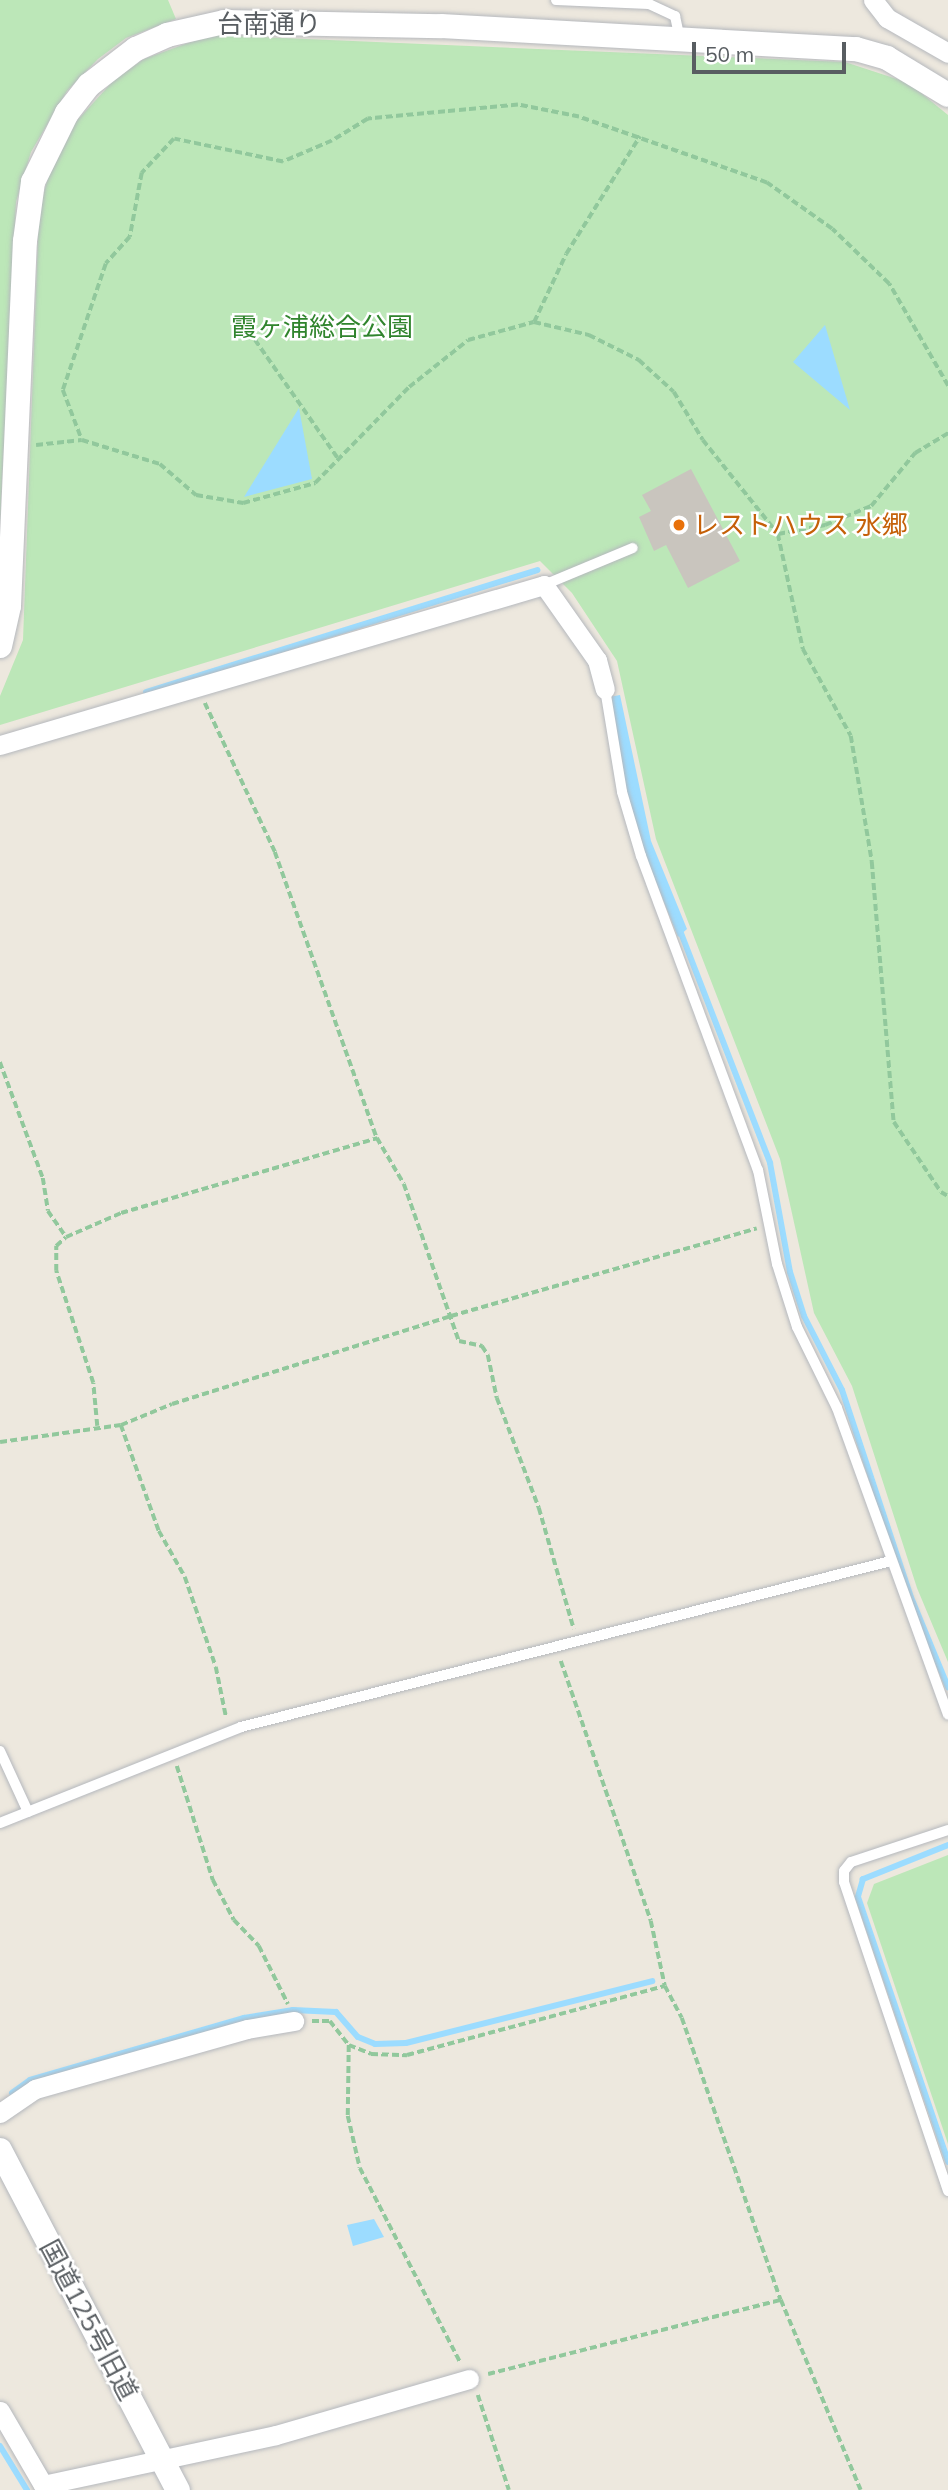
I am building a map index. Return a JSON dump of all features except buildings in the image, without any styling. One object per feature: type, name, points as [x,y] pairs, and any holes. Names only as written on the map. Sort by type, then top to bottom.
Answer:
[{"type":"street","points":[[873,0],[887,18],[948,53]]},
{"type":"street","name":"台南通り","points":[[0,646],[9,606],[8,446],[25,241],[33,182],[67,113],[89,85],[136,49],[167,35],[224,22],[441,26],[680,39],[856,49],[887,58],[948,95]]},
{"type":"street","points":[[0,745],[544,585],[597,660],[605,689]]},
{"type":"street","points":[[0,2113],[36,2089],[247,2029],[294,2021]]},
{"type":"street","name":"国道125号旧道","points":[[0,2150],[178,2490]]},
{"type":"street","points":[[0,2411],[44,2488],[86,2472],[164,2462],[469,2379]]},
{"type":"lane","points":[[556,0],[649,4],[675,16],[680,39]]},
{"type":"lane","points":[[544,585],[633,548]]},
{"type":"lane","points":[[605,689],[622,793],[640,856],[758,1170],[769,1224],[797,1327],[836,1408],[948,1714]]},
{"type":"lane","points":[[0,1823],[230,1732],[891,1561]]},
{"type":"lane","points":[[0,1751],[28,1812]]},
{"type":"lane","points":[[948,1830],[851,1862],[844,1871],[844,1882],[948,2192]]},
{"type":"path","points":[[82,440],[63,390],[106,264],[131,237],[142,173],[174,139],[283,162],[368,119],[518,105],[640,136],[768,183],[832,229],[889,284],[948,386]]},
{"type":"path","points":[[534,322],[566,254],[640,136]]},
{"type":"path","points":[[237,314],[338,458]]},
{"type":"path","points":[[8,446],[82,440],[160,464],[196,495],[243,503],[315,484],[409,387],[468,340],[534,322],[589,335],[639,360],[674,392],[703,440],[778,534],[803,649],[851,736],[858,766],[872,862],[894,1122],[941,1192],[948,1196]]},
{"type":"path","points":[[778,534],[825,525],[871,506],[915,453],[948,433]]},
{"type":"path","points":[[197,685],[275,852],[377,1138],[404,1184],[459,1341],[482,1346],[488,1355],[497,1398],[539,1508],[578,1641]]},
{"type":"path","points":[[0,1062],[43,1178],[48,1211],[66,1237]]},
{"type":"path","points":[[97,1427],[93,1382],[56,1271],[56,1247],[66,1237],[184,1193],[377,1138]]},
{"type":"path","points":[[0,1443],[121,1425],[172,1404],[451,1316],[769,1224]]},
{"type":"path","points":[[121,1425],[159,1531],[185,1577],[216,1667],[230,1732]]},
{"type":"path","points":[[556,1648],[651,1921],[665,1986],[682,2018],[782,2300],[861,2490]]},
{"type":"path","points":[[173,1754],[214,1880],[234,1920],[259,1946],[294,2021],[330,2021],[349,2045],[371,2054],[407,2055],[665,1986]]},
{"type":"path","points":[[349,2045],[348,2116],[360,2168],[469,2379],[509,2490]]},
{"type":"path","points":[[469,2379],[782,2300]]},
{"type":"green space","points":[[0,0],[168,0],[176,19],[126,38],[98,59],[67,91],[31,152],[16,202],[0,524]]},
{"type":"green space","name":"霞ヶ浦総合公園","points":[[210,35],[845,62],[909,83],[948,115],[948,1662],[917,1588],[852,1386],[814,1313],[780,1159],[656,839],[617,661],[572,593],[540,561],[0,725],[0,696],[23,640],[39,210],[53,160],[73,125],[115,79],[144,59]]},
{"type":"green space","points":[[948,1855],[948,2144],[867,1903],[874,1884]]},
{"type":"water","points":[[825,325],[850,410],[793,362]]},
{"type":"water","points":[[299,408],[312,479],[244,497]]},
{"type":"water","points":[[620,695],[651,841],[687,929],[678,937],[641,845],[625,784],[609,697]]},
{"type":"water","points":[[374,2219],[384,2237],[353,2246],[347,2225]]},
{"type":"waterway","points":[[146,692],[537,570]]},
{"type":"waterway","points":[[679,928],[770,1163],[790,1272],[804,1316],[842,1390],[910,1595],[948,1687]]},
{"type":"waterway","points":[[948,1845],[863,1879],[858,1897],[948,2162]]},
{"type":"waterway","points":[[12,2093],[30,2080],[244,2018],[293,2010],[336,2012],[358,2037],[375,2044],[406,2043],[652,1981]]},
{"type":"waterway","points":[[0,2446],[27,2490]]},
{"type":"place","name":"レストハウス 水郷","points":[[679,525]]}]
